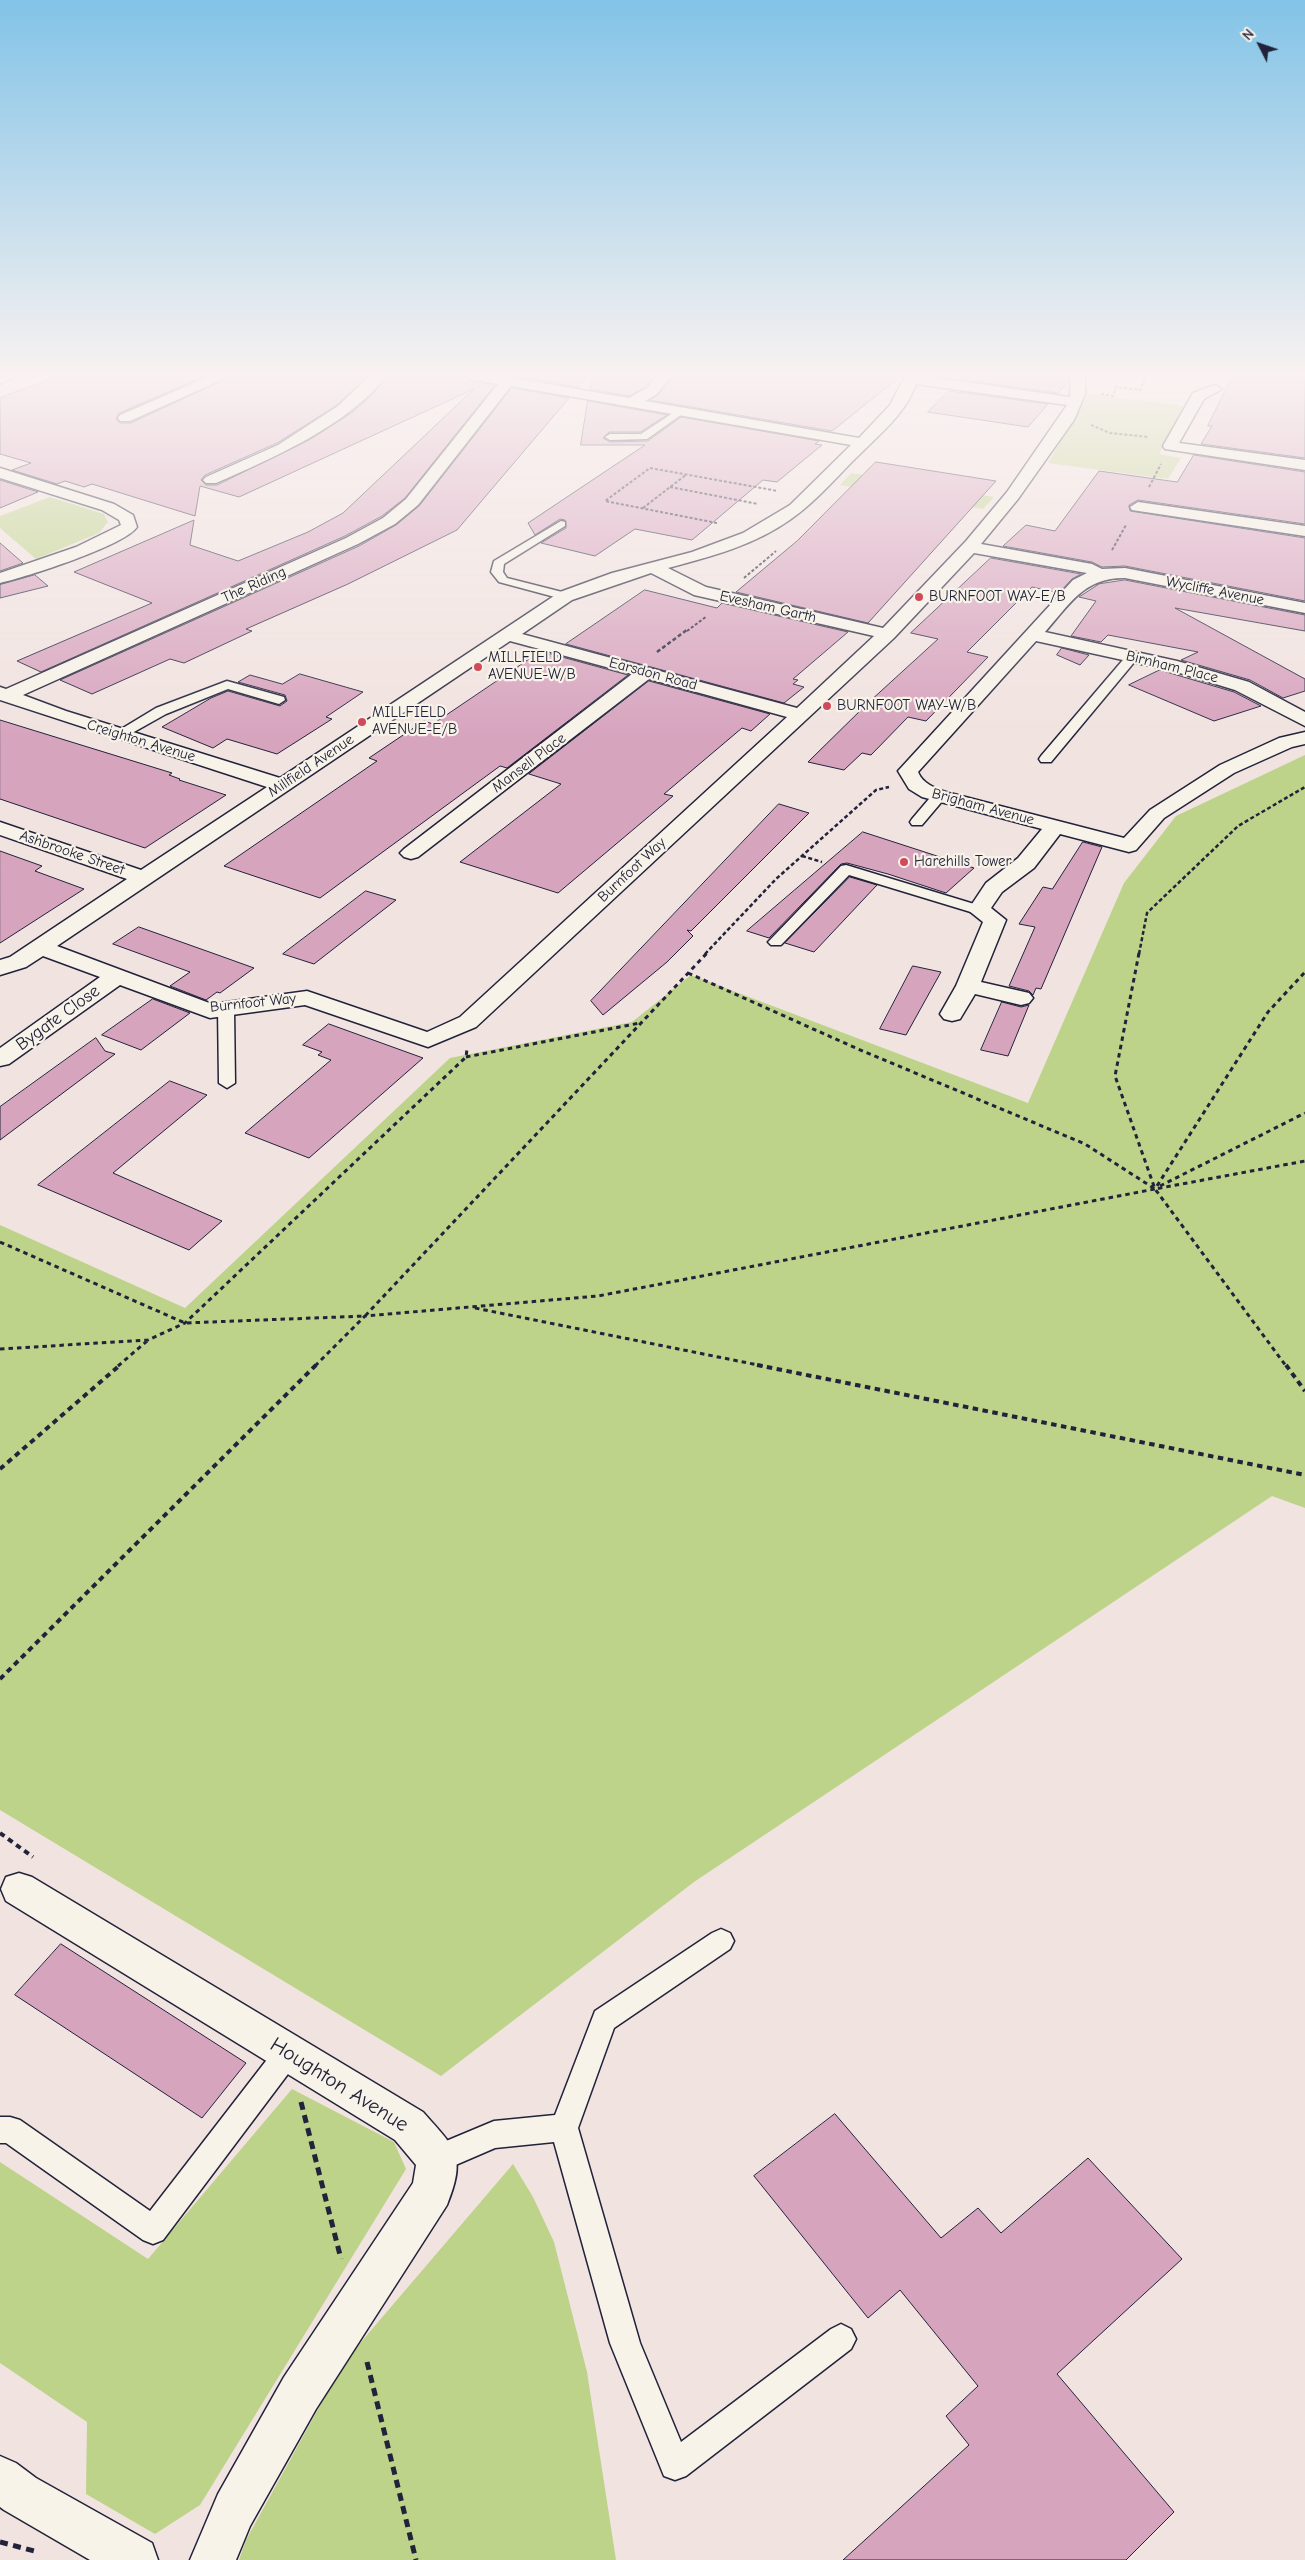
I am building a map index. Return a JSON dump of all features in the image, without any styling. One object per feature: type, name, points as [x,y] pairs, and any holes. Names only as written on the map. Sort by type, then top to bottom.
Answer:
[{"type":"street","points":[[0,578],[50,563],[110,538],[128,527],[127,518],[108,507],[71,495]]},
{"type":"street","name":"The Riding","points":[[2,694],[352,541],[389,521],[417,495]]},
{"type":"street","name":"Burnfoot Way","points":[[40,947],[210,1011],[307,998],[428,1040],[468,1022],[799,714],[888,634],[971,547],[1014,495]]},
{"type":"street","name":"Millfield Avenue","points":[[0,968],[18,962],[566,596],[652,567],[702,554],[759,531],[775,523],[808,497]]},
{"type":"street","points":[[1129,520],[1142,501],[1305,531]]},
{"type":"street","points":[[971,547],[1092,569],[1098,574]]},
{"type":"street","name":"Evesham Garth","points":[[652,567],[700,591],[888,634]]},
{"type":"street","name":"Wycliffe Avenue","points":[[1098,574],[1125,573],[1305,608]]},
{"type":"street","name":"Brigham Avenue","points":[[1098,574],[1080,584],[908,771],[911,781],[924,790],[940,796],[1129,846],[1157,814],[1227,770],[1286,742],[1305,738]]},
{"type":"street","name":"Earsdon Road","points":[[507,635],[799,714]]},
{"type":"street","name":"Birnham Place","points":[[1032,635],[1177,666],[1242,686],[1305,720]]},
{"type":"street","name":"Mansell Place","points":[[411,853],[647,672]]},
{"type":"street","name":"Creighton Avenue","points":[[2,694],[120,734],[283,785]]},
{"type":"street","points":[[952,1014],[968,986],[995,920],[979,910],[994,888],[1026,863],[1056,827]]},
{"type":"street","name":"Ashbrooke Street","points":[[0,828],[144,878]]},
{"type":"street","name":"Bygate Close","points":[[0,1059],[117,976]]},
{"type":"street","points":[[968,986],[1021,998]]},
{"type":"street","name":"Houghton Avenue","points":[[30,1876],[288,2053],[409,2126],[437,2159]]},
{"type":"street","points":[[213,2560],[234,2510],[300,2392],[432,2190],[437,2159]]},
{"type":"street","points":[[0,2479],[20,2494],[135,2560]]},
{"type":"lane","points":[[561,524],[498,563],[497,572],[503,580],[566,596]]},
{"type":"lane","points":[[1046,759],[1132,657]]},
{"type":"lane","points":[[120,734],[161,711],[227,685],[279,700]]},
{"type":"lane","points":[[917,822],[940,796]]},
{"type":"lane","points":[[776,942],[846,869],[979,910]]},
{"type":"lane","points":[[226,1009],[227,1083]]},
{"type":"lane","points":[[721,1942],[604,2020],[564,2128],[625,2343],[675,2465],[841,2339]]},
{"type":"lane","points":[[0,2130],[10,2130],[153,2230],[288,2053]]},
{"type":"lane","points":[[437,2159],[494,2135],[564,2128]]},
{"type":"path","points":[[613,495],[605,501],[759,531]]},
{"type":"path","points":[[643,508],[659,495]]},
{"type":"path","points":[[715,495],[791,510]]},
{"type":"path","points":[[800,495],[808,497]]},
{"type":"path","points":[[1142,501],[1145,495]]},
{"type":"path","points":[[1098,574],[1129,520]]},
{"type":"path","points":[[0,1679],[365,1316],[776,879],[876,790],[911,781]]},
{"type":"path","points":[[1305,787],[1238,826],[1147,913],[1115,1076],[1155,1189],[1305,1391]]},
{"type":"path","points":[[1155,1189],[1268,1012],[1305,972]]},
{"type":"path","points":[[688,973],[858,1049],[1085,1144],[1155,1189]]},
{"type":"path","points":[[466,1057],[468,1022]]},
{"type":"path","points":[[0,1469],[148,1340],[185,1323],[466,1057],[641,1023]]},
{"type":"path","points":[[1155,1189],[1305,1113]]},
{"type":"path","points":[[0,1242],[185,1323],[365,1316],[598,1296],[1305,1161]]},
{"type":"path","points":[[469,1307],[1305,1475]]},
{"type":"path","points":[[0,1349],[148,1340]]},
{"type":"path","points":[[0,1833],[30,1876]]},
{"type":"path","points":[[288,2053],[416,2560]]},
{"type":"path","points":[[0,2542],[47,2555]]},
{"type":"green space","points":[[902,495],[994,497],[983,509]]},
{"type":"green space","points":[[50,497],[104,514],[108,522],[99,533],[36,559],[0,528],[0,516]]},
{"type":"green space","points":[[1305,755],[1305,1508],[1272,1496],[694,1882],[441,2076],[0,1810],[0,1225],[185,1308],[450,1058],[632,1022],[691,975],[1028,1103],[1124,883],[1176,816]]},
{"type":"green space","points":[[292,2089],[394,2142],[406,2169],[200,2505],[155,2534],[86,2494],[87,2422],[0,2363],[0,2162],[148,2259]]},
{"type":"green space","points":[[513,2164],[533,2197],[554,2242],[587,2372],[616,2560],[239,2560],[246,2540],[344,2362]]},
{"type":"building","points":[[0,495],[30,495],[0,508]]},
{"type":"building","points":[[129,495],[198,495],[195,516]]},
{"type":"building","points":[[362,495],[407,495],[382,516],[345,536],[41,672],[17,661],[152,603],[74,572],[194,520],[190,545],[238,561],[308,532],[343,513]]},
{"type":"building","points":[[427,495],[486,495],[457,530],[348,584],[246,629],[252,631],[184,663],[170,659],[92,694],[60,680],[359,546],[396,525],[419,506]]},
{"type":"building","points":[[569,495],[745,495],[692,540],[635,529],[595,556],[541,543],[566,528],[565,520],[560,519],[535,535],[528,523]]},
{"type":"building","points":[[843,495],[983,495],[868,623],[736,592],[797,541]]},
{"type":"building","points":[[1081,495],[1305,495],[1305,524],[1138,500],[1129,505],[1130,511],[1305,538],[1305,601],[1125,566],[1102,567],[1092,562],[1003,546],[1026,525],[1055,531]]},
{"type":"building","points":[[0,543],[23,563],[0,571]]},
{"type":"building","points":[[991,558],[1081,574],[1072,579],[1059,593],[1032,587],[967,652],[988,657],[926,721],[908,717],[871,755],[862,753],[844,770],[808,762],[869,702],[938,639],[911,633]]},
{"type":"building","points":[[35,575],[48,586],[0,598],[0,585]]},
{"type":"building","points":[[1125,580],[1305,615],[1305,631],[1175,608],[1305,679],[1305,691],[1283,698],[1250,680],[1181,660],[1198,652],[1108,635],[1101,642],[1071,636],[1096,601],[1079,597],[1099,584]]},
{"type":"building","points":[[645,590],[717,608],[722,603],[848,632],[793,679],[798,680],[793,684],[804,687],[784,703],[566,644]]},
{"type":"building","points":[[1062,648],[1089,655],[1080,665],[1057,655]]},
{"type":"building","points":[[551,654],[628,675],[507,768],[500,766],[320,898],[224,866],[377,761],[369,758],[424,721],[433,724],[532,657],[543,660]]},
{"type":"building","points":[[1160,670],[1234,692],[1261,706],[1214,721],[1129,685]]},
{"type":"building","points":[[300,674],[363,692],[326,717],[332,719],[277,754],[227,739],[213,748],[162,727],[211,698],[228,691],[280,706],[287,701],[285,695],[238,682],[250,675],[282,684]]},
{"type":"building","points":[[649,681],[770,714],[751,731],[742,728],[664,794],[673,796],[558,893],[460,862],[561,784],[529,774]]},
{"type":"building","points":[[0,720],[172,773],[169,775],[179,780],[226,795],[145,848],[0,799]]},
{"type":"building","points":[[779,804],[809,813],[691,931],[687,930],[693,936],[667,962],[603,1015],[591,1001]]},
{"type":"building","name":"Harehills Tower","points":[[863,832],[974,868],[946,893],[888,874],[847,863],[841,864],[769,938],[747,931]]},
{"type":"building","points":[[1083,842],[1102,847],[1041,989],[1036,988],[1033,995],[1029,991],[1009,986],[1035,927],[1019,924],[1043,887],[1052,889]]},
{"type":"building","points":[[0,851],[42,866],[35,871],[84,889],[0,943]]},
{"type":"building","points":[[850,877],[877,885],[814,952],[785,943]]},
{"type":"building","points":[[366,891],[396,900],[314,964],[283,954]]},
{"type":"building","points":[[139,927],[254,968],[220,993],[217,992],[206,1000],[170,986],[190,972],[113,944]]},
{"type":"building","points":[[913,966],[941,972],[906,1035],[880,1029]]},
{"type":"building","points":[[153,999],[190,1013],[141,1050],[102,1035]]},
{"type":"building","points":[[1002,1002],[1021,1007],[1029,1005],[1008,1056],[981,1050]]},
{"type":"building","points":[[329,1024],[423,1058],[309,1158],[245,1133],[331,1060],[318,1055],[322,1052],[303,1045]]},
{"type":"building","points":[[96,1038],[105,1051],[115,1054],[0,1140],[0,1107]]},
{"type":"building","points":[[170,1081],[207,1095],[113,1173],[222,1221],[189,1250],[38,1185]]},
{"type":"building","points":[[61,1944],[246,2063],[202,2118],[15,1995]]},
{"type":"building","points":[[835,2114],[941,2238],[978,2208],[1001,2233],[1088,2158],[1182,2259],[1057,2374],[1174,2512],[1126,2560],[843,2560],[969,2445],[946,2416],[978,2386],[900,2290],[868,2318],[754,2176]]},
{"type":"place","name":"BURNFOOT WAY-E/B","points":[[919,597]]},
{"type":"place","name":"MILLFIELD AVENUE-W/B","points":[[478,667]]},
{"type":"place","name":"BURNFOOT WAY-W/B","points":[[827,706]]},
{"type":"place","name":"MILLFIELD AVENUE-E/B","points":[[362,722]]},
{"type":"place","name":"Harehills Tower","points":[[904,862]]}]
